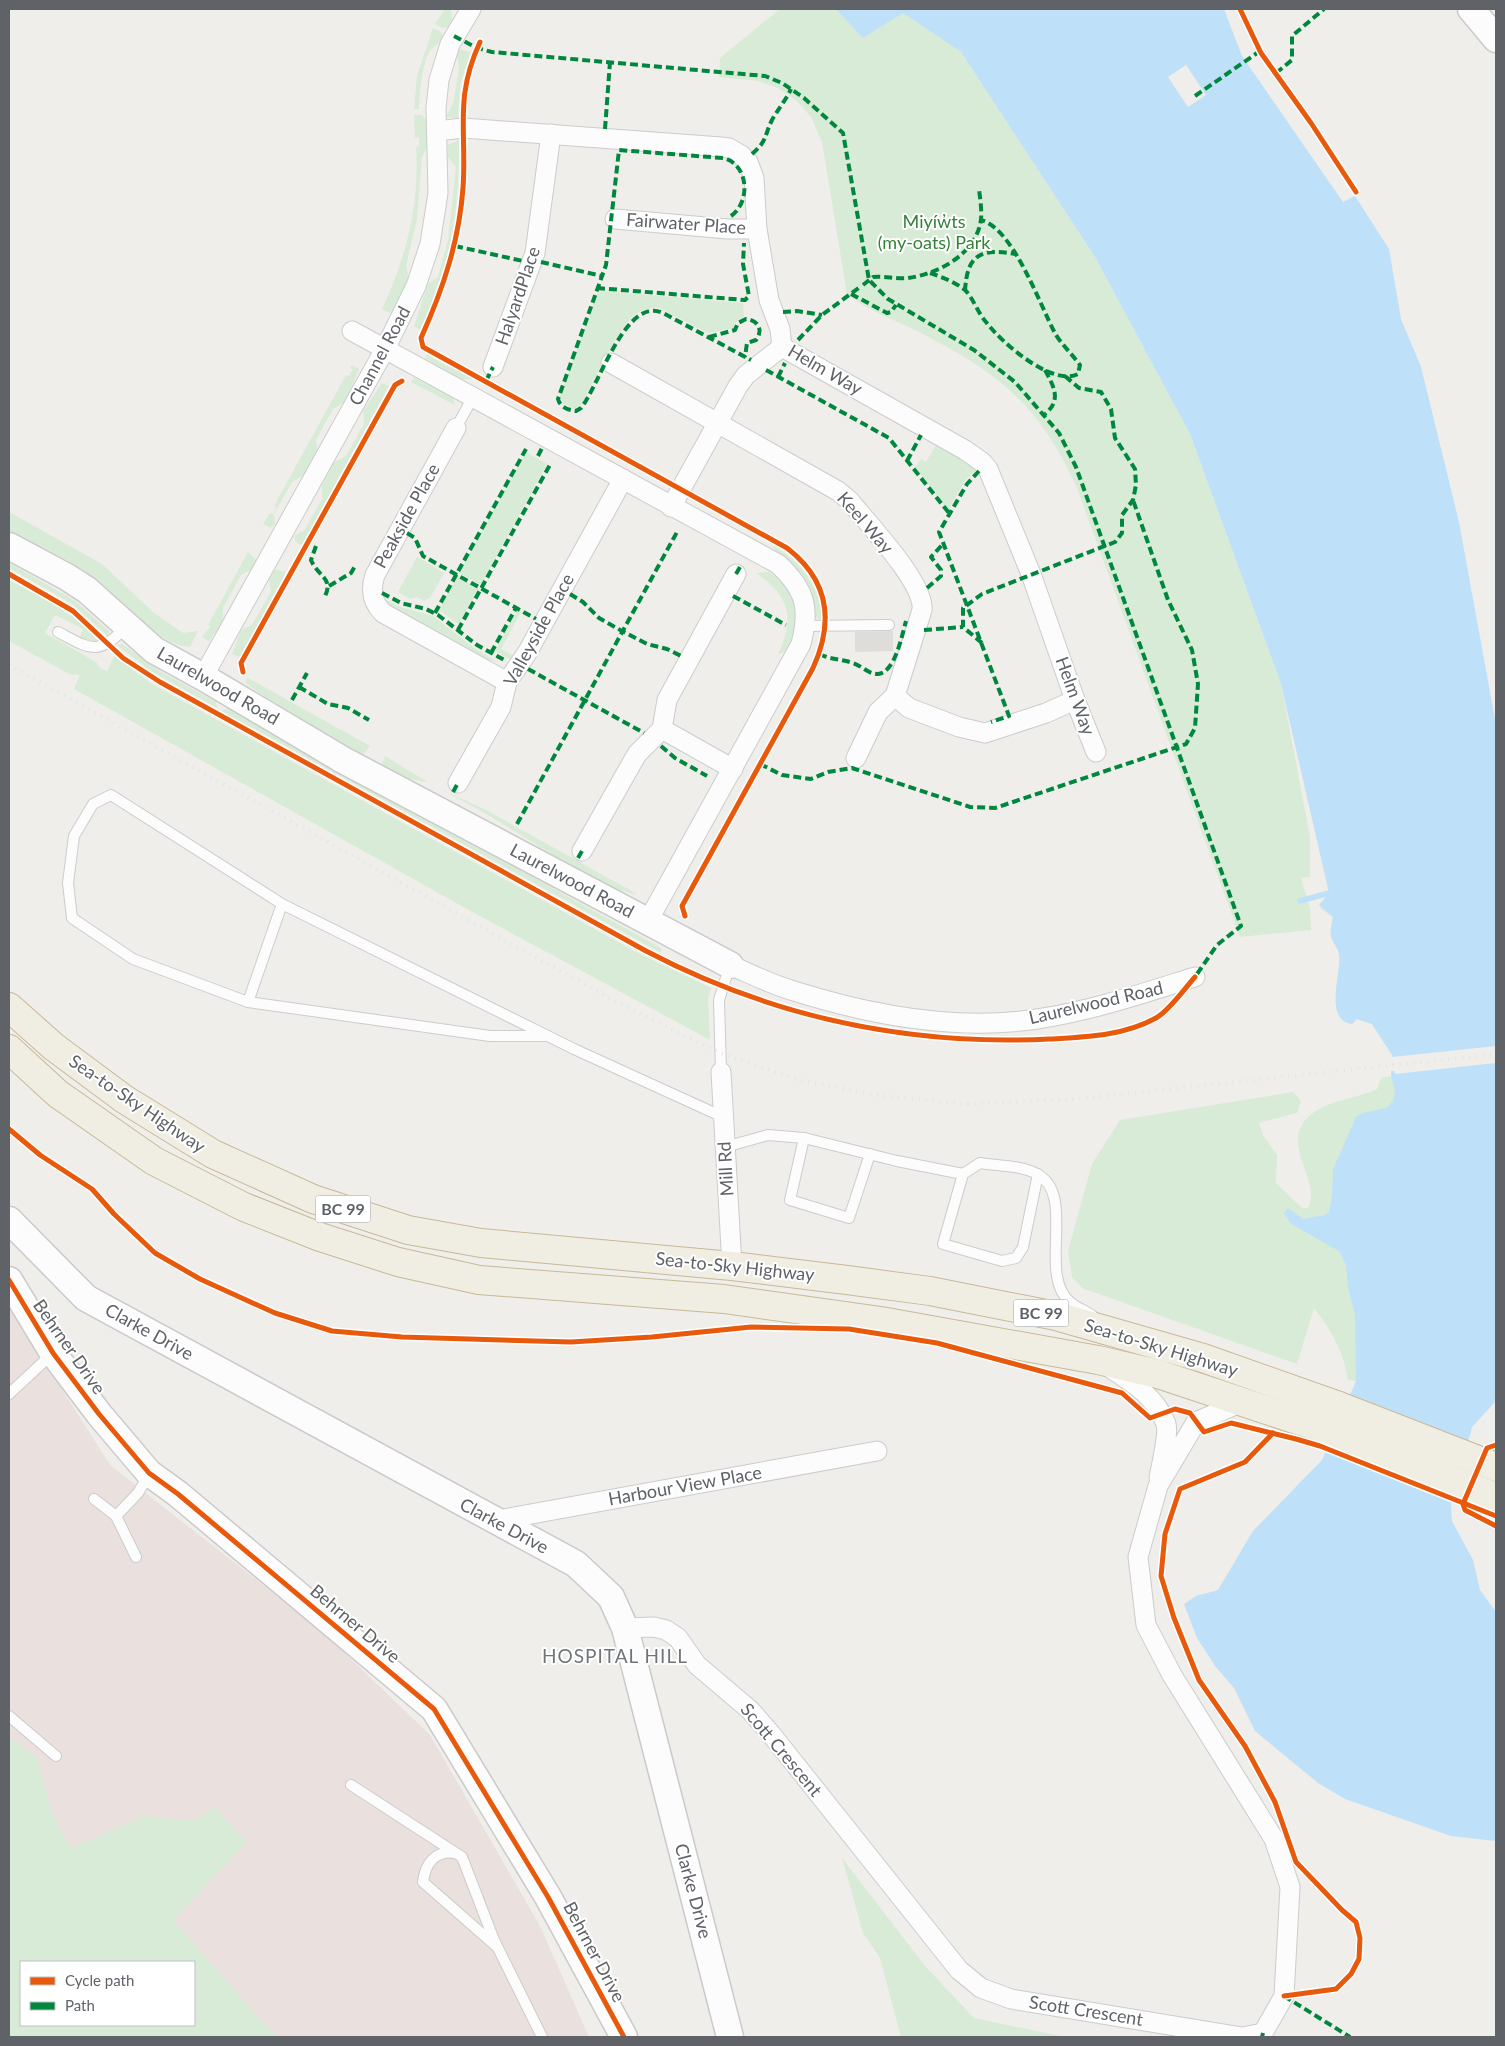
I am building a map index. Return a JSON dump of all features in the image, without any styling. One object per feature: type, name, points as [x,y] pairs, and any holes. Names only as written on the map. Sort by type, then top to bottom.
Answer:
[{"type":"highway","name":"Sea-to-Sky Highway","points":[[9,1007],[54,1047],[124,1099],[213,1154],[313,1199],[408,1230],[481,1243],[732,1266],[930,1291],[1056,1316],[1129,1336],[1339,1406],[1494,1467]]},
{"type":"highway","name":"Sea-to-Sky Highway","points":[[9,1050],[58,1094],[154,1161],[244,1207],[347,1246],[398,1262],[479,1280],[724,1299],[890,1323],[1098,1360],[1158,1374],[1326,1430],[1489,1494]]},
{"type":"highway","points":[[347,1246],[413,1249],[462,1257],[716,1284],[725,1280],[732,1266],[764,1283],[817,1294],[951,1316],[1010,1329],[1098,1360]]},
{"type":"street","name":"Channel Road","points":[[203,677],[385,349],[416,286],[430,244],[438,193],[437,95],[443,63],[459,27],[471,9]]},
{"type":"street","points":[[1471,9],[1496,39]]},
{"type":"street","name":"Helm Way","points":[[437,131],[462,128],[721,147],[736,151],[748,162],[754,178],[757,228],[769,300],[780,329],[782,347],[966,450],[988,469],[1031,574],[1075,700],[1096,752]]},
{"type":"street","name":"HalyardPlace","points":[[493,367],[535,253],[551,134]]},
{"type":"street","name":"Fairwater Place","points":[[615,219],[728,229],[757,228]]},
{"type":"street","points":[[352,331],[778,564],[792,577],[802,593],[806,609],[806,626],[801,644],[648,921]]},
{"type":"street","points":[[671,507],[746,375],[782,347]]},
{"type":"street","name":"Keel Way","points":[[611,363],[838,491],[850,501],[913,581],[923,601],[922,610],[895,696],[878,712],[856,758]]},
{"type":"street","name":"Peakside Place","points":[[456,428],[374,575],[372,592],[378,608],[383,613],[507,682]]},
{"type":"street","name":"Valleyside Place","points":[[458,783],[501,707],[507,682],[527,653],[623,479]]},
{"type":"street","name":"Laurelwood Road","points":[[9,546],[87,590],[154,650],[395,789],[730,965],[792,991],[860,1008],[925,1019],[990,1023],[1038,1019],[1113,1002],[1196,977]]},
{"type":"street","points":[[582,851],[637,754],[662,729],[667,700],[736,574]]},
{"type":"street","points":[[895,696],[909,708],[959,727],[985,733],[1046,713],[1075,700]]},
{"type":"street","points":[[662,729],[733,769]]},
{"type":"street","name":"Mill Rd","points":[[721,1072],[732,1266]]},
{"type":"street","name":"Clarke Drive","points":[[9,1220],[86,1298],[493,1521],[576,1564],[611,1596],[625,1628],[730,2037]]},
{"type":"street","name":"Behrner Drive","points":[[9,1280],[53,1353],[149,1473],[178,1494],[434,1709],[548,1897],[624,2037]]},
{"type":"street","points":[[1098,1360],[1132,1382],[1153,1402],[1166,1426],[1158,1486]]},
{"type":"street","name":"Scott Crescent","points":[[625,1628],[654,1627],[666,1630],[678,1638],[697,1665],[732,1692],[772,1734],[960,1970],[981,1988],[1011,1999],[1242,2037],[1263,2033],[1284,1996],[1290,1887],[1274,1839],[1172,1675],[1146,1625],[1138,1557],[1158,1486],[1196,1422],[1242,1402]]},
{"type":"street","name":"Harbour View Place","points":[[493,1521],[876,1451]]},
{"type":"lane","points":[[456,428],[473,397]]},
{"type":"lane","points":[[806,626],[890,625]]},
{"type":"lane","points":[[58,632],[84,646],[100,648],[108,644],[127,627]]},
{"type":"lane","points":[[548,1036],[490,1036],[248,1002],[133,959],[72,918],[68,883],[74,836],[93,804],[111,795],[282,904],[548,1036],[724,1117]]},
{"type":"lane","points":[[248,1002],[282,904]]},
{"type":"lane","points":[[721,1072],[720,1000],[730,965]]},
{"type":"lane","points":[[725,1147],[768,1136],[804,1138],[963,1174]]},
{"type":"lane","points":[[804,1138],[790,1200],[849,1218],[870,1154]]},
{"type":"lane","points":[[1038,1174],[1023,1247],[1016,1258],[1002,1261],[943,1244],[963,1174],[980,1163],[1038,1174],[1054,1192],[1056,1277],[1068,1301],[1129,1336]]},
{"type":"lane","points":[[9,1394],[53,1353]]},
{"type":"lane","points":[[116,1516],[138,1494],[149,1473]]},
{"type":"lane","points":[[94,1499],[116,1516],[136,1557]]},
{"type":"lane","points":[[9,1716],[56,1756]]},
{"type":"lane","points":[[351,1786],[462,1857],[499,1949],[542,2037]]},
{"type":"lane","points":[[457,1854],[446,1852],[434,1857],[425,1867],[423,1882],[499,1949]]},
{"type":"shaded area","points":[[893,631],[893,651],[855,652],[855,632]]},
{"type":"shaded area","points":[[9,1306],[110,1465],[324,1633],[430,1735],[540,1926],[589,2037],[177,2037],[195,2026],[195,1961],[9,1817]]},
{"type":"green space","points":[[445,9],[451,9],[452,20],[448,27],[442,28],[435,24]]},
{"type":"green space","name":"Miyíw̓ts (my-oats) Park","points":[[780,9],[944,9],[957,49],[961,52],[1095,257],[1190,434],[1281,684],[1310,837],[1310,877],[1301,878],[1310,909],[1311,930],[1240,937],[1077,488],[1047,433],[1012,392],[969,360],[915,330],[871,310],[847,294],[822,142],[811,117],[796,100],[778,88],[758,81],[719,77],[720,58]]},
{"type":"green space","points":[[433,28],[441,32],[443,36],[428,54],[422,74],[419,109],[414,109],[417,76]]},
{"type":"green space","points":[[459,49],[471,52],[460,85],[458,118],[446,117],[453,104],[459,69],[457,54]]},
{"type":"green space","points":[[414,115],[422,115],[426,120],[428,145],[422,157],[417,219],[406,266],[409,278],[390,313],[382,309],[391,290],[410,230],[416,189],[416,147],[419,146],[419,138],[415,138]]},
{"type":"green space","points":[[459,140],[458,190],[451,238],[439,284],[420,330],[414,326],[428,284],[438,277],[448,240],[456,167],[448,157],[448,145]]},
{"type":"green space","points":[[602,291],[743,303],[744,317],[736,322],[734,328],[708,333],[659,308],[639,312],[633,316],[619,334],[581,405],[574,409],[563,403],[560,396],[597,294]]},
{"type":"green space","points":[[427,355],[472,379],[460,380],[425,358]]},
{"type":"green space","points":[[352,365],[359,369],[346,401],[333,409],[316,440],[317,451],[305,474],[292,482],[274,514],[275,524],[270,528],[263,524],[270,513],[273,514],[277,507],[274,506],[346,375],[349,376],[353,369],[350,368]]},
{"type":"green space","points":[[414,378],[452,397],[455,405],[411,382]]},
{"type":"green space","points":[[382,383],[389,386],[302,545],[295,542],[295,535],[304,531],[322,499],[322,485],[334,462],[346,456],[364,424],[363,411]]},
{"type":"green space","points":[[937,443],[968,460],[977,469],[965,481],[948,510],[915,467],[921,459],[926,462]]},
{"type":"green space","points":[[526,452],[547,464],[481,585],[459,573]]},
{"type":"green space","points":[[9,512],[102,564],[154,613],[183,633],[198,631],[190,647],[162,637],[149,628],[104,585],[82,569],[9,531]]},
{"type":"green space","points":[[772,545],[792,559],[807,576],[817,596],[822,620],[815,617],[814,607]]},
{"type":"green space","points":[[248,552],[257,561],[252,569],[241,575],[223,608],[223,622],[209,641],[202,637],[210,627],[208,625]]},
{"type":"green space","points":[[417,557],[444,573],[430,598],[424,601],[417,597],[410,599],[398,592]]},
{"type":"green space","points":[[9,563],[74,600],[109,631],[108,636],[71,603],[9,568]]},
{"type":"green space","points":[[275,569],[286,572],[240,657],[232,654],[241,630],[252,625],[271,591],[269,580]]},
{"type":"green space","points":[[769,572],[788,591],[792,599],[795,616],[794,634],[791,644],[787,650],[778,654],[784,641],[788,618],[786,608],[776,590],[756,573]]},
{"type":"green space","points":[[457,577],[479,589],[459,624],[439,610]]},
{"type":"green space","points":[[9,580],[68,613],[89,631],[98,641],[93,642],[80,637],[83,629],[55,615],[45,633],[96,662],[100,668],[107,671],[114,656],[152,684],[636,952],[711,988],[708,999],[710,1040],[476,914],[74,689],[80,675],[69,674],[9,641]]},
{"type":"green space","points":[[385,599],[400,607],[433,616],[474,648],[498,662],[485,659],[392,607]]},
{"type":"green space","points":[[517,610],[521,612],[501,649],[514,656],[510,659],[495,651]]},
{"type":"green space","points":[[122,644],[163,673],[216,702],[217,708],[151,671],[117,645]]},
{"type":"green space","points":[[248,678],[370,746],[360,758],[258,692],[245,682]]},
{"type":"green space","points":[[227,708],[661,948],[661,953],[222,711]]},
{"type":"green space","points":[[385,756],[426,782],[394,776],[380,769]]},
{"type":"green space","points":[[438,788],[486,810],[637,894],[612,887],[596,879],[473,806]]},
{"type":"green space","points":[[1327,905],[1407,1047],[1356,1381],[1348,1380],[1336,1342],[1314,1308],[1297,1364],[1082,1288],[1072,1277],[1068,1251],[1092,1164],[1120,1120],[1293,1092],[1301,1101],[1297,1113],[1259,1123],[1263,1135],[1277,1155],[1276,1183],[1302,1208],[1308,1208],[1311,1197],[1310,1186],[1299,1151],[1298,1139],[1301,1127],[1309,1116],[1324,1106],[1377,1089],[1381,1078],[1391,1076],[1392,1055],[1372,1024],[1357,1019],[1352,1024],[1343,1021],[1338,1014],[1336,995],[1339,954],[1331,936],[1333,917],[1320,908]]},
{"type":"green space","points":[[9,1737],[36,1757],[52,1814],[71,1848],[145,1816],[193,1821],[215,1807],[246,1842],[173,1920],[264,2024],[278,2037],[9,2037]]},
{"type":"green space","points":[[842,1858],[925,1966],[974,2018],[1065,2037],[901,2037],[880,1958],[863,1933]]},
{"type":"water","points":[[836,9],[1224,9],[1242,56],[1343,202],[1355,196],[1389,249],[1401,319],[1421,367],[1459,522],[1496,725],[1496,1401],[1472,1427],[1451,1505],[1452,1521],[1473,1560],[1480,1590],[1496,1612],[1496,1841],[1451,1836],[1345,1799],[1318,1783],[1255,1731],[1234,1688],[1215,1666],[1197,1638],[1184,1604],[1196,1596],[1218,1590],[1253,1531],[1322,1460],[1356,1381],[1355,1315],[1348,1287],[1346,1265],[1339,1251],[1291,1224],[1284,1213],[1288,1208],[1303,1219],[1325,1215],[1329,1212],[1332,1196],[1333,1169],[1356,1117],[1363,1113],[1386,1108],[1393,1101],[1395,1091],[1391,1076],[1392,1055],[1372,1024],[1357,1019],[1352,1024],[1343,1021],[1338,1014],[1336,995],[1339,954],[1331,936],[1333,917],[1319,905],[1329,893],[1281,684],[1190,434],[1095,257],[961,52],[903,13],[863,38]]},
{"type":"pier","points":[[1186,65],[1206,95],[1188,107],[1168,77]]},
{"type":"pier","points":[[1496,1046],[1496,1063],[1395,1074],[1394,1071],[1389,1071],[1390,1059],[1392,1057]]},
{"type":"waterway","points":[[1300,901],[1329,893]]},
{"type":"railway","points":[[9,665],[611,999],[720,1053],[795,1079],[882,1096],[966,1104],[1075,1099],[1496,1054]]},
{"type":"marked path","points":[[1276,73],[1292,60],[1292,36],[1324,9]]},
{"type":"marked path","points":[[454,36],[477,48],[492,52],[765,76],[782,83],[804,98],[843,133],[869,280],[888,299],[974,350],[1015,382],[1059,433],[1076,467],[1241,926],[1217,945],[1195,977]]},
{"type":"marked path","points":[[1195,96],[1260,51]]},
{"type":"marked path","points":[[605,129],[610,62]]},
{"type":"marked path","points":[[752,154],[763,141],[772,120],[791,89]]},
{"type":"marked path","points":[[731,216],[742,202],[744,193],[742,175],[732,162],[723,158],[619,150],[606,265],[558,399],[562,406],[567,409],[576,411],[581,408],[626,329],[637,317],[650,311],[663,313],[751,360]]},
{"type":"marked path","points":[[863,285],[873,277],[908,278],[920,276],[943,267],[964,252],[978,231],[981,219],[979,189]]},
{"type":"marked path","points":[[930,273],[948,280],[965,290],[993,331],[1015,351],[1041,369],[1067,376],[1078,374],[1080,365],[1056,335],[1015,253],[993,226],[981,220]]},
{"type":"marked path","points":[[597,288],[745,300],[749,296],[743,264],[744,243]]},
{"type":"marked path","points":[[455,246],[523,261]]},
{"type":"marked path","points":[[965,291],[969,269],[978,256],[993,252],[1015,254]]},
{"type":"marked path","points":[[541,262],[602,276]]},
{"type":"marked path","points":[[798,340],[822,315],[860,287]]},
{"type":"marked path","points":[[851,294],[887,313],[891,312],[896,305]]},
{"type":"marked path","points":[[783,312],[797,311],[822,315]]},
{"type":"marked path","points":[[709,337],[735,330],[738,323],[746,319],[754,321],[759,326],[760,333],[756,340],[747,343],[745,357]]},
{"type":"marked path","points":[[778,377],[785,363]]},
{"type":"marked path","points":[[486,381],[493,367]]},
{"type":"marked path","points":[[766,370],[889,438],[949,513]]},
{"type":"marked path","points":[[1045,370],[1055,393],[1053,404],[1045,414]]},
{"type":"marked path","points":[[982,643],[963,627],[963,608],[982,594],[1115,542],[1122,533],[1122,515],[1133,500],[1136,485],[1135,469],[1115,438],[1111,409],[1101,392],[1079,388],[1065,376]]},
{"type":"marked path","points":[[907,461],[921,435]]},
{"type":"marked path","points":[[538,456],[543,446]]},
{"type":"marked path","points":[[435,613],[526,449]]},
{"type":"marked path","points":[[458,630],[551,463]]},
{"type":"marked path","points":[[979,471],[967,484],[939,532],[1009,716],[991,722]]},
{"type":"marked path","points":[[760,764],[782,775],[811,779],[828,772],[852,768],[970,807],[995,808],[1186,744],[1195,728],[1198,684],[1192,650],[1168,600],[1133,500]]},
{"type":"marked path","points":[[517,824],[677,532]]},
{"type":"marked path","points":[[407,533],[415,538],[423,556],[536,619]]},
{"type":"marked path","points":[[927,588],[941,576],[941,570],[931,557],[943,544]]},
{"type":"marked path","points":[[316,546],[311,560],[327,582],[328,586],[324,598]]},
{"type":"marked path","points":[[329,586],[351,573],[355,566]]},
{"type":"marked path","points":[[736,574],[740,567]]},
{"type":"marked path","points":[[382,593],[401,603],[426,609],[438,615],[477,645],[506,661]]},
{"type":"marked path","points":[[570,594],[583,602],[599,618],[622,631],[647,644],[667,649],[681,656]]},
{"type":"marked path","points":[[733,596],[786,625]]},
{"type":"marked path","points":[[491,653],[516,608]]},
{"type":"marked path","points":[[819,654],[853,663],[874,674],[884,672],[897,652],[906,621]]},
{"type":"marked path","points":[[924,630],[963,627]]},
{"type":"marked path","points":[[528,669],[644,733]]},
{"type":"marked path","points":[[292,700],[307,673]]},
{"type":"marked path","points":[[299,687],[328,704],[348,708],[369,720]]},
{"type":"marked path","points":[[661,746],[675,758],[707,776]]},
{"type":"marked path","points":[[453,792],[458,783]]},
{"type":"marked path","points":[[578,858],[582,851]]},
{"type":"marked path","points":[[1284,1996],[1350,2037]]},
{"type":"marked path","points":[[1262,2037],[1263,2033]]},
{"type":"cycle path","points":[[1240,9],[1261,53],[1311,123],[1356,192]]},
{"type":"cycle path","points":[[480,42],[472,62],[464,98],[464,168],[458,227],[449,265],[421,338],[423,347],[787,548],[812,574],[820,588],[824,603],[824,634],[813,668],[682,906],[685,916]]},
{"type":"cycle path","points":[[243,672],[241,663],[395,385],[402,381]]},
{"type":"cycle path","points":[[9,574],[73,611],[123,658],[160,682],[646,951],[742,994],[792,1010],[893,1032],[997,1040],[1050,1039],[1117,1032],[1143,1024],[1161,1015],[1195,977]]},
{"type":"cycle path","points":[[9,1129],[40,1155],[92,1189],[114,1214],[155,1253],[200,1279],[275,1313],[332,1331],[402,1337],[571,1342],[652,1337],[751,1327],[849,1329],[937,1343],[1122,1393],[1150,1418],[1175,1409],[1190,1413],[1204,1432],[1231,1423],[1296,1439],[1320,1446],[1496,1516]]},
{"type":"cycle path","points":[[9,1280],[53,1353],[99,1414],[149,1473],[178,1494],[434,1709],[548,1897],[624,2037]]},
{"type":"cycle path","points":[[1273,1433],[1245,1462],[1180,1489],[1165,1534],[1161,1576],[1174,1618],[1199,1680],[1245,1746],[1275,1802],[1296,1862],[1356,1922],[1360,1938],[1359,1959],[1351,1974],[1336,1989],[1284,1996]]},
{"type":"cycle path","points":[[1496,1445],[1487,1448],[1463,1504],[1465,1510],[1496,1526]]},
{"type":"district","name":"HOSPITAL HILL","points":[[615,1656]]}]
